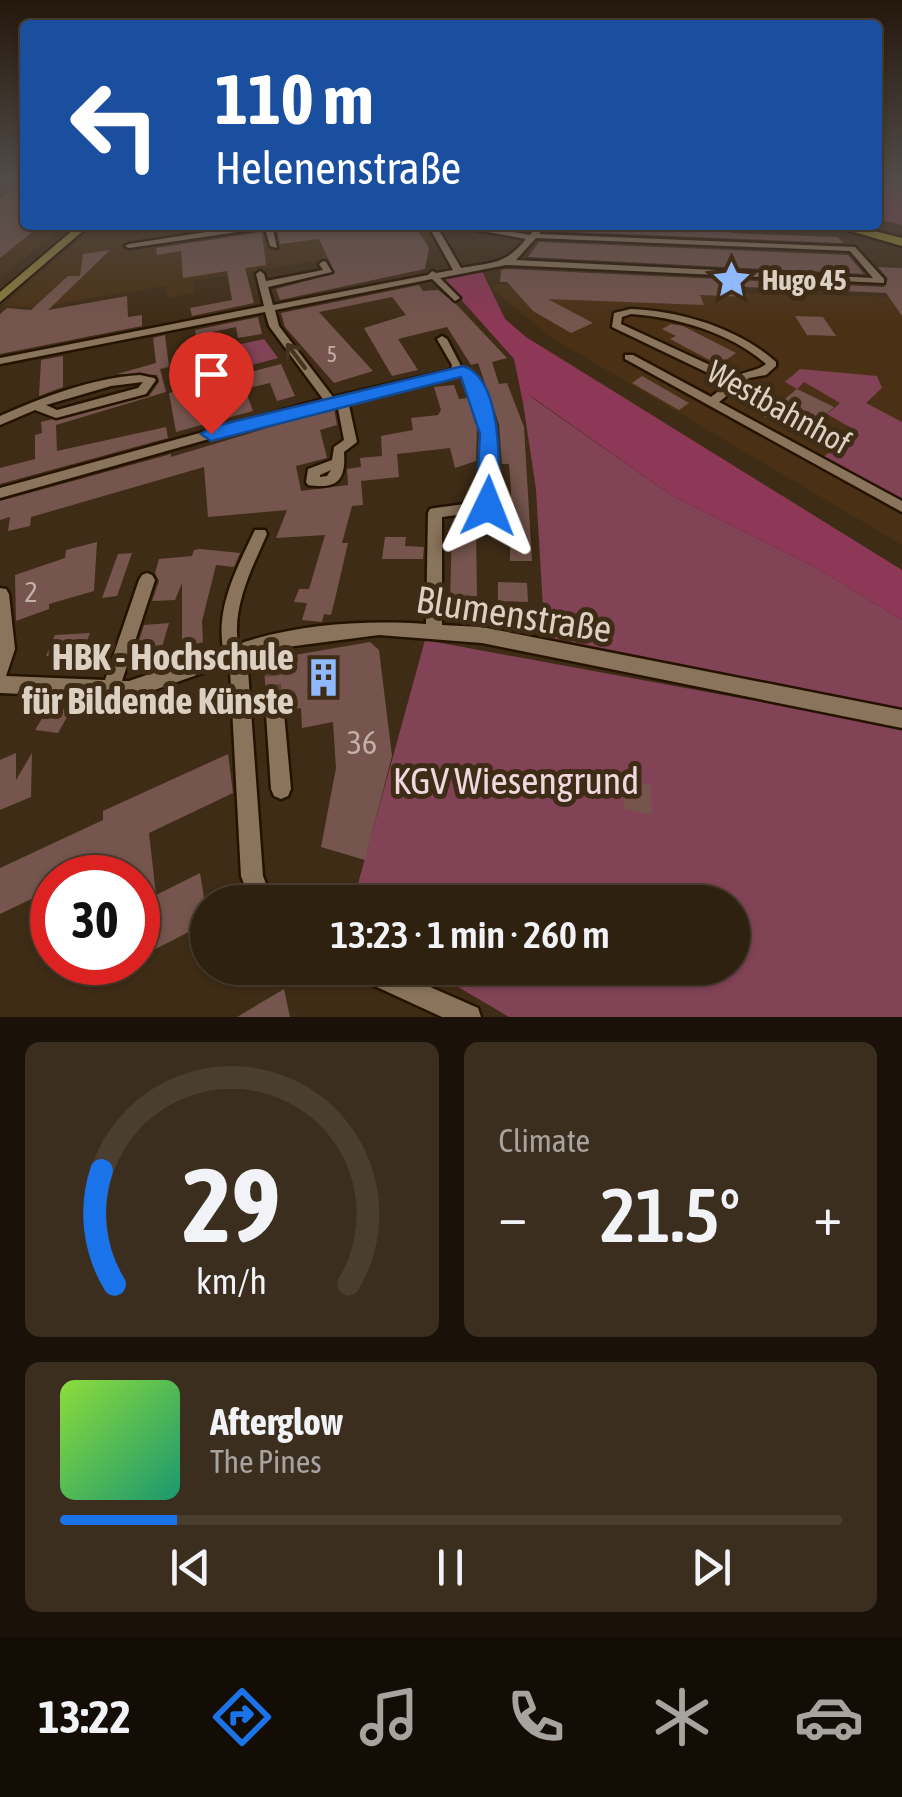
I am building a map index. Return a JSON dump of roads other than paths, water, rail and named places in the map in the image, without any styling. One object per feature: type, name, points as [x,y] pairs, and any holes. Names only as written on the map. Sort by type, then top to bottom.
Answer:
[{"type":"highway","points":[[858,230],[902,240]]},
{"type":"highway","points":[[871,230],[902,240]]},
{"type":"main road","points":[[0,295],[76,230]]},
{"type":"street","points":[[129,246],[234,230]]},
{"type":"street","points":[[269,230],[274,246]]},
{"type":"street","points":[[435,230],[457,269]]},
{"type":"street","points":[[0,360],[506,262],[881,280],[852,250],[533,236],[493,230]]},
{"type":"street","points":[[506,262],[538,230]]},
{"type":"street","points":[[324,264],[328,272],[261,279],[277,331],[336,399],[351,442],[338,450],[339,462]]},
{"type":"street","points":[[432,274],[455,298]]},
{"type":"street","points":[[713,401],[737,382],[772,364],[760,353],[659,312],[625,310],[614,320],[616,325],[737,382]]},
{"type":"street","points":[[442,339],[457,365],[456,372]]},
{"type":"street","name":"Westbahnhof","points":[[629,357],[902,507]]},
{"type":"street","points":[[0,492],[336,399],[456,372],[469,374],[490,434],[488,506],[435,512],[434,630]]},
{"type":"street","points":[[0,421],[35,405],[140,377],[150,380],[142,392],[56,414],[35,405]]},
{"type":"street","points":[[255,885],[239,670],[228,652],[236,587],[260,534]]},
{"type":"street","points":[[111,690],[147,580]]},
{"type":"street","points":[[0,670],[7,648],[1,594]]},
{"type":"street","name":"Blumenstraße","points":[[0,684],[111,690],[152,684],[228,652],[271,650],[379,628],[434,630],[475,634],[902,718]]},
{"type":"street","points":[[275,713],[281,789]]},
{"type":"street","points":[[399,985],[470,1017]]},
{"type":"tunnel","points":[[271,660],[275,713]]},
{"type":"place","name":"Hugo 45","points":[[732,280]]},
{"type":"place","name":"HBK - Hochschule für Bildende Künste","points":[[324,678]]},
{"type":"park label","name":"KGV Wiesengrund","points":[[516,780]]}]
